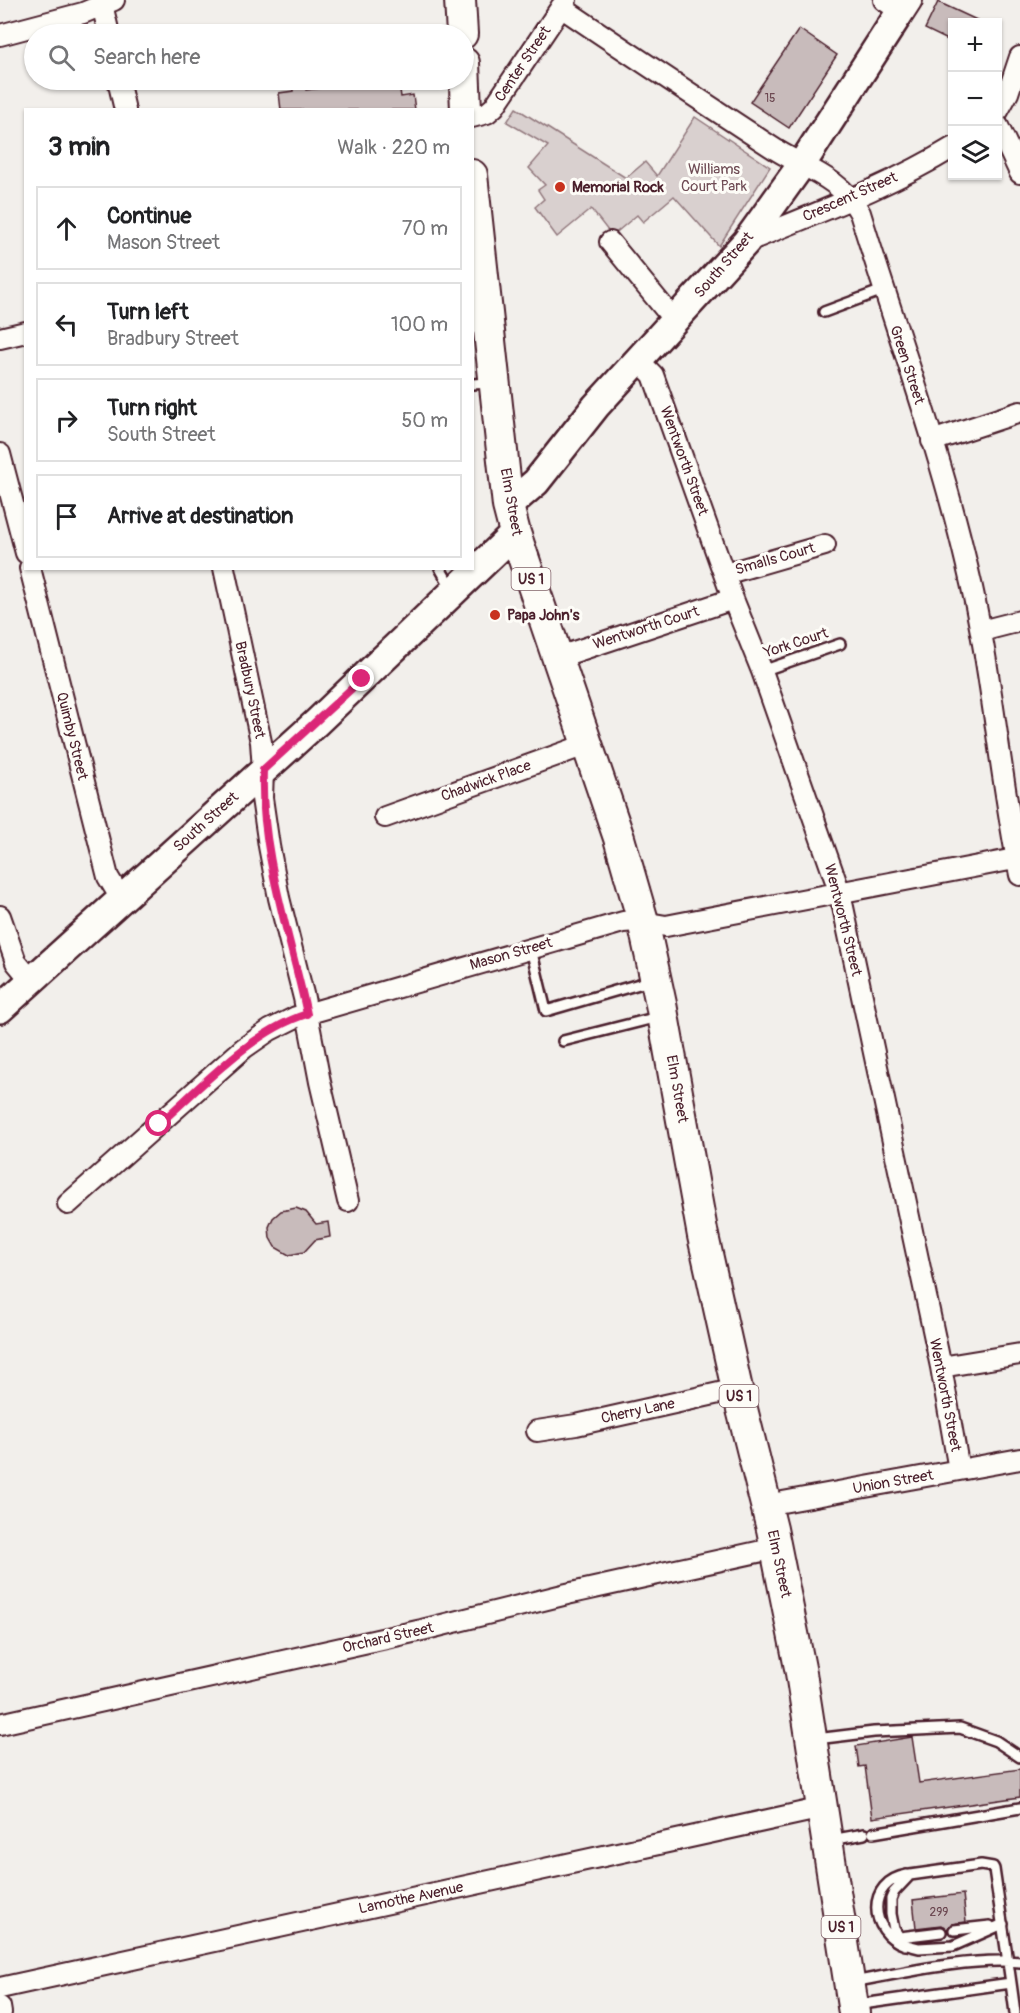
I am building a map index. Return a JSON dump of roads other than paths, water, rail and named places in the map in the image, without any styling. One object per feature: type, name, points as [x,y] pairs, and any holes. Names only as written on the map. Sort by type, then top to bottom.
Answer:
[{"type":"main road","points":[[460,0],[461,24]]},
{"type":"main road","points":[[465,90],[466,108]]},
{"type":"main road","name":"Elm Street","points":[[474,200],[485,325],[484,383],[512,520],[619,838],[643,921],[656,979],[703,1236],[776,1548],[801,1673],[852,2000]]},
{"type":"street","points":[[41,24],[82,13],[106,1],[108,24]]},
{"type":"street","name":"Center Street","points":[[474,116],[488,113],[494,107],[563,4]]},
{"type":"street","name":"Green Street","points":[[563,4],[782,154],[832,182],[850,198],[860,213],[932,441],[967,563],[981,631],[997,745],[1019,864]]},
{"type":"street","name":"South Street","points":[[474,555],[512,520],[536,482],[596,406],[746,242],[802,164],[898,4]]},
{"type":"street","points":[[0,35],[24,29]]},
{"type":"street","points":[[1002,104],[1020,57]]},
{"type":"street","points":[[120,90],[125,108]]},
{"type":"street","points":[[1002,135],[1020,173]]},
{"type":"street","name":"Crescent Street","points":[[746,242],[925,164],[948,150]]},
{"type":"street","points":[[610,242],[674,320]]},
{"type":"street","points":[[0,338],[24,332]]},
{"type":"street","name":"Wentworth Street","points":[[638,360],[652,375],[733,599],[762,670],[840,893],[941,1367],[959,1470]]},
{"type":"street","points":[[932,441],[1020,412]]},
{"type":"street","points":[[0,454],[24,545]]},
{"type":"street","name":"Smalls Court","points":[[725,574],[825,545]]},
{"type":"street","name":"Quimby Street","points":[[31,570],[108,877],[122,900]]},
{"type":"street","name":"Bradbury Street","points":[[224,570],[261,742],[262,798],[279,898],[348,1201]]},
{"type":"street","name":"South Street","points":[[0,1009],[263,770],[447,580]]},
{"type":"street","name":"Wentworth Court","points":[[559,657],[733,599]]},
{"type":"street","points":[[981,631],[1020,621]]},
{"type":"street","name":"Chadwick Place","points":[[385,817],[588,744]]},
{"type":"street","name":"Mason Street","points":[[68,1204],[244,1048],[277,1026],[307,1014],[623,922],[643,921],[666,926],[840,893],[1019,864]]},
{"type":"street","points":[[0,916],[16,962],[31,980]]},
{"type":"street","points":[[941,1367],[1020,1354]]},
{"type":"street","name":"Cherry Lane","points":[[537,1431],[576,1425],[737,1389]]},
{"type":"street","name":"Union Street","points":[[766,1505],[1020,1459]]},
{"type":"street","name":"Orchard Street","points":[[0,1724],[776,1548]]},
{"type":"street","name":"Lamothe Avenue","points":[[0,1988],[823,1808]]},
{"type":"street","points":[[0,2007],[1,2013]]},
{"type":"lane","points":[[824,312],[883,290]]},
{"type":"lane","name":"York Court","points":[[762,670],[840,644]]},
{"type":"lane","points":[[531,949],[546,1011],[656,979]]},
{"type":"lane","points":[[563,1041],[663,1016]]},
{"type":"lane","points":[[811,1739],[874,1732],[960,1728],[996,1741],[1020,1757]]},
{"type":"lane","points":[[828,1841],[1020,1808]]},
{"type":"lane","points":[[1003,1924],[970,1940],[943,1948],[928,1949],[893,1940],[884,1932],[878,1918],[878,1899],[881,1891],[894,1879],[981,1864],[992,1866],[1003,1924],[1015,2013]]},
{"type":"lane","points":[[988,1930],[954,1933],[1003,1924]]},
{"type":"lane","points":[[903,1941],[941,1934]]},
{"type":"lane","points":[[852,2000],[970,1963],[1008,1960],[1020,1962]]},
{"type":"lane","points":[[852,2000],[1011,1983]]},
{"type":"place","name":"Memorial Rock","points":[[560,187]]},
{"type":"place","name":"Papa John's","points":[[495,615]]},
{"type":"park label","name":"Williams Court Park","points":[[714,178]]}]
